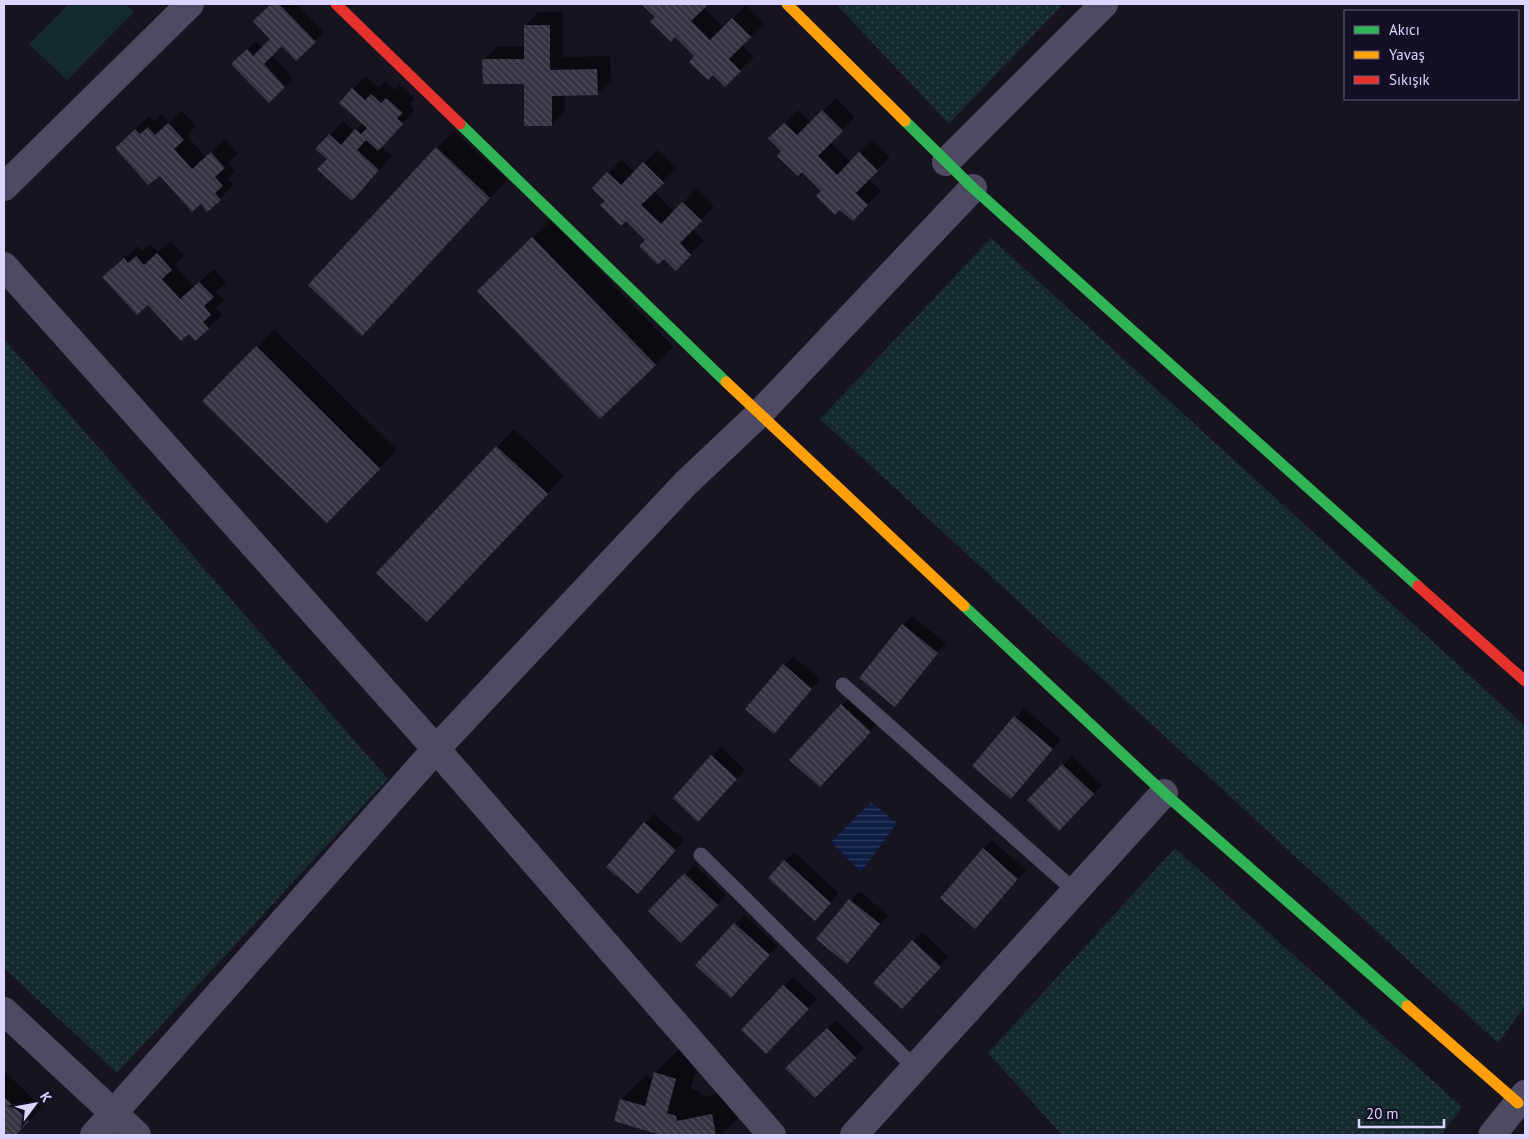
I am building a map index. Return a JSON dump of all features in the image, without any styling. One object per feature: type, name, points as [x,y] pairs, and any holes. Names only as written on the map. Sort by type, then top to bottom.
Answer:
[{"type":"street","points":[[4,186],[190,4]]},
{"type":"street","points":[[336,4],[758,414],[1164,793],[1522,1098],[1492,1135]]},
{"type":"street","points":[[787,4],[973,188],[1525,681]]},
{"type":"street","points":[[946,162],[1104,4]]},
{"type":"street","points":[[94,1135],[436,749],[685,484],[758,414],[973,188]]},
{"type":"street","points":[[4,266],[436,749],[772,1135]]},
{"type":"street","points":[[854,1135],[1164,793]]},
{"type":"street","points":[[4,1012],[137,1135]]},
{"type":"lane","points":[[843,685],[1075,891]]},
{"type":"lane","points":[[701,855],[915,1068]]},
{"type":"green space","points":[[69,4],[126,4],[134,12],[67,80],[29,44]]},
{"type":"green space","points":[[836,4],[1063,4],[949,124]]},
{"type":"green space","points":[[991,238],[1525,726],[1525,1006],[1498,1043],[820,419]]},
{"type":"green space","points":[[4,339],[388,779],[117,1073],[4,968]]},
{"type":"green space","points":[[1175,848],[1462,1107],[1441,1135],[1062,1135],[988,1053]]},
{"type":"water","points":[[871,802],[897,823],[861,872],[831,842]]},
{"type":"building","points":[[271,4],[279,4],[316,42],[296,61],[282,46],[264,64],[285,87],[269,103],[231,64],[247,49],[253,56],[270,39],[253,21]]},
{"type":"building","points":[[641,4],[709,4],[691,21],[710,40],[732,18],[751,37],[729,59],[741,71],[725,87],[713,75],[708,80],[689,62],[694,56],[675,37],[671,42],[650,21],[655,17]]},
{"type":"building","points":[[524,25],[550,25],[550,70],[597,69],[598,95],[552,96],[552,126],[524,126],[524,84],[483,84],[482,59],[524,59]]},
{"type":"building","points":[[352,88],[365,100],[371,94],[381,103],[386,98],[403,113],[397,118],[403,124],[378,151],[366,140],[357,150],[379,170],[352,201],[317,169],[327,159],[315,149],[329,134],[341,145],[355,129],[361,134],[367,128],[339,103]]},
{"type":"building","points":[[822,110],[843,131],[818,156],[837,175],[859,152],[878,171],[856,193],[868,205],[853,221],[840,210],[835,215],[816,196],[821,191],[802,172],[798,176],[777,156],[781,151],[768,138],[784,123],[797,135]]},
{"type":"building","points":[[168,123],[184,140],[174,149],[192,169],[211,152],[225,168],[215,177],[223,186],[215,193],[221,200],[207,212],[201,204],[192,212],[160,176],[148,185],[115,148],[135,129],[140,134],[148,127],[155,135]]},
{"type":"building","points":[[436,147],[490,198],[362,336],[308,285]]},
{"type":"building","points":[[643,162],[664,183],[641,205],[661,224],[682,202],[702,221],[680,243],[691,255],[676,271],[664,259],[658,265],[639,246],[645,240],[626,221],[621,226],[600,205],[605,201],[592,188],[607,172],[621,185]]},
{"type":"building","points":[[532,237],[656,365],[600,419],[477,291]]},
{"type":"building","points":[[157,253],[172,270],[162,279],[180,299],[199,282],[214,297],[204,306],[211,315],[203,322],[209,329],[195,341],[189,334],[181,341],[148,305],[137,315],[102,277],[124,258],[128,263],[136,256],[144,265]]},
{"type":"building","points":[[256,346],[380,469],[327,523],[202,401]]},
{"type":"building","points":[[496,446],[548,494],[427,622],[376,573]]},
{"type":"building","points":[[902,624],[938,653],[895,707],[859,678]]},
{"type":"building","points":[[783,664],[812,689],[774,734],[745,709]]},
{"type":"building","points":[[841,704],[871,732],[820,787],[789,760]]},
{"type":"building","points":[[1014,716],[1053,749],[1011,799],[972,766]]},
{"type":"building","points":[[711,755],[737,779],[698,822],[673,798]]},
{"type":"building","points":[[1062,764],[1094,794],[1059,831],[1027,800]]},
{"type":"building","points":[[644,822],[676,850],[638,894],[606,867]]},
{"type":"building","points":[[983,848],[1018,879],[975,929],[940,898]]},
{"type":"building","points":[[784,860],[831,903],[815,921],[768,878]]},
{"type":"building","points":[[684,873],[718,905],[681,943],[648,911]]},
{"type":"building","points":[[849,899],[880,924],[847,964],[816,939]]},
{"type":"building","points":[[734,923],[770,955],[731,998],[695,965]]},
{"type":"building","points":[[912,940],[941,967],[902,1009],[873,983]]},
{"type":"building","points":[[783,985],[809,1009],[766,1054],[741,1030]]},
{"type":"building","points":[[827,1028],[856,1058],[815,1098],[785,1068]]},
{"type":"building","points":[[654,1072],[676,1079],[667,1113],[676,1116],[677,1121],[712,1114],[716,1135],[657,1135],[614,1121],[620,1099],[645,1106]]},
{"type":"building","points":[[4,1097],[29,1121],[16,1135],[4,1135]]},
{"type":"traffic: fast","points":[[905,121],[973,188],[1418,586]]},
{"type":"traffic: fast","points":[[460,124],[726,382]]},
{"type":"traffic: fast","points":[[964,606],[1164,793],[1407,1006]]},
{"type":"traffic: slow","points":[[787,4],[905,121]]},
{"type":"traffic: slow","points":[[726,382],[964,606]]},
{"type":"traffic: slow","points":[[1407,1006],[1518,1103]]},
{"type":"traffic: jam","points":[[336,4],[460,124]]},
{"type":"traffic: jam","points":[[1418,586],[1525,681]]}]
